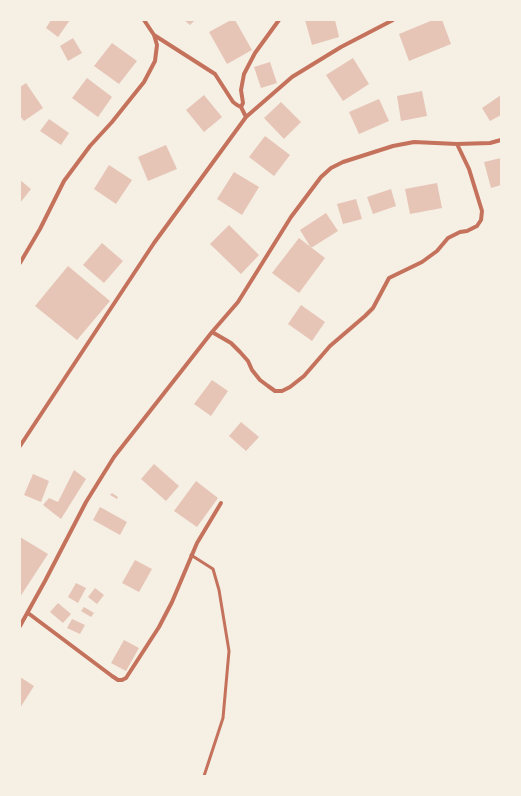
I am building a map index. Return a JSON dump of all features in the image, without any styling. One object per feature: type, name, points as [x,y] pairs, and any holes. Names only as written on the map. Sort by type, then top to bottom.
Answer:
[{"type":"street","points":[[20,263],[40,229],[64,181],[90,146],[112,122],[144,82],[155,61],[157,45],[154,35],[144,20]]},
{"type":"street","points":[[241,107],[243,103],[241,90],[244,74],[255,53],[279,20]]},
{"type":"street","points":[[20,446],[154,243],[246,117],[292,76],[392,20]]},
{"type":"street","points":[[154,35],[215,74],[233,102],[237,106],[241,107],[246,117]]},
{"type":"street","points":[[20,626],[86,502],[114,456],[212,332],[238,302],[291,217],[321,177],[331,168],[342,162],[378,150],[414,142],[457,144],[490,143],[501,140]]},
{"type":"street","points":[[212,332],[231,343],[248,361],[252,370],[260,380],[275,391],[282,391],[290,387],[304,376],[330,346],[373,308],[389,278],[422,262],[437,252],[448,238],[477,226],[481,220],[482,211],[469,169],[457,144]]},
{"type":"street","points":[[28,613],[118,680],[126,678],[159,627],[172,602],[191,555],[221,502]]},
{"type":"lane","points":[[191,555],[213,569],[219,590],[229,651],[222,718],[204,776]]},
{"type":"building","points":[[51,20],[70,20],[58,37],[46,28]]},
{"type":"building","points":[[184,20],[195,20],[190,25]]},
{"type":"building","points":[[231,20],[235,20],[252,50],[227,64],[209,32]]},
{"type":"building","points":[[305,20],[335,20],[339,37],[312,45]]},
{"type":"building","points":[[433,20],[442,20],[451,44],[409,61],[399,34]]},
{"type":"building","points":[[73,38],[82,53],[68,61],[60,46]]},
{"type":"building","points":[[112,43],[137,61],[119,84],[94,66]]},
{"type":"building","points":[[353,58],[369,84],[343,101],[326,75]]},
{"type":"building","points":[[270,62],[277,83],[261,88],[254,67]]},
{"type":"building","points":[[87,78],[112,97],[98,117],[72,98]]},
{"type":"building","points":[[26,83],[43,108],[24,121],[20,116],[20,87]]},
{"type":"building","points":[[422,91],[427,116],[401,121],[397,96]]},
{"type":"building","points":[[204,95],[222,117],[204,132],[186,110]]},
{"type":"building","points":[[501,95],[501,115],[490,121],[482,108]]},
{"type":"building","points":[[379,99],[389,121],[359,134],[349,112]]},
{"type":"building","points":[[281,102],[301,122],[284,139],[264,118]]},
{"type":"building","points":[[49,119],[69,133],[61,145],[40,131]]},
{"type":"building","points":[[265,136],[290,155],[274,176],[249,157]]},
{"type":"building","points":[[166,145],[177,169],[148,181],[138,157]]},
{"type":"building","points":[[501,158],[501,185],[491,188],[484,162]]},
{"type":"building","points":[[109,165],[132,180],[116,204],[94,189]]},
{"type":"building","points":[[234,172],[259,187],[242,215],[217,199]]},
{"type":"building","points":[[20,180],[31,189],[20,203]]},
{"type":"building","points":[[437,183],[442,208],[410,214],[405,189]]},
{"type":"building","points":[[391,189],[396,206],[373,214],[367,197]]},
{"type":"building","points":[[356,199],[362,219],[343,224],[337,204]]},
{"type":"building","points":[[326,213],[338,231],[311,248],[300,230]]},
{"type":"building","points":[[229,225],[259,255],[241,274],[210,244]]},
{"type":"building","points":[[299,238],[325,258],[299,293],[272,273]]},
{"type":"building","points":[[102,243],[123,261],[104,283],[83,265]]},
{"type":"building","points":[[68,266],[110,301],[77,340],[35,306]]},
{"type":"building","points":[[301,305],[325,322],[312,341],[288,324]]},
{"type":"building","points":[[212,380],[228,391],[211,416],[194,404]]},
{"type":"building","points":[[241,422],[259,437],[246,451],[229,436]]},
{"type":"building","points":[[154,464],[179,486],[166,501],[141,479]]},
{"type":"building","points":[[74,470],[86,479],[61,519],[43,505],[49,498],[58,502]]},
{"type":"building","points":[[33,474],[49,481],[41,502],[24,495]]},
{"type":"building","points":[[196,481],[218,498],[197,527],[174,511]]},
{"type":"building","points":[[112,493],[118,497],[117,499],[110,495]]},
{"type":"building","points":[[100,507],[127,522],[120,535],[93,520]]},
{"type":"building","points":[[20,537],[48,554],[20,597]]},
{"type":"building","points":[[135,560],[152,569],[139,592],[122,583]]},
{"type":"building","points":[[76,583],[86,588],[78,603],[68,597]]},
{"type":"building","points":[[95,588],[104,595],[97,604],[88,597]]},
{"type":"building","points":[[58,603],[71,614],[63,623],[50,612]]},
{"type":"building","points":[[84,607],[94,613],[91,617],[81,611]]},
{"type":"building","points":[[72,619],[85,625],[80,634],[67,628]]},
{"type":"building","points":[[124,640],[139,648],[126,671],[111,663]]},
{"type":"building","points":[[20,677],[34,686],[20,708]]}]
